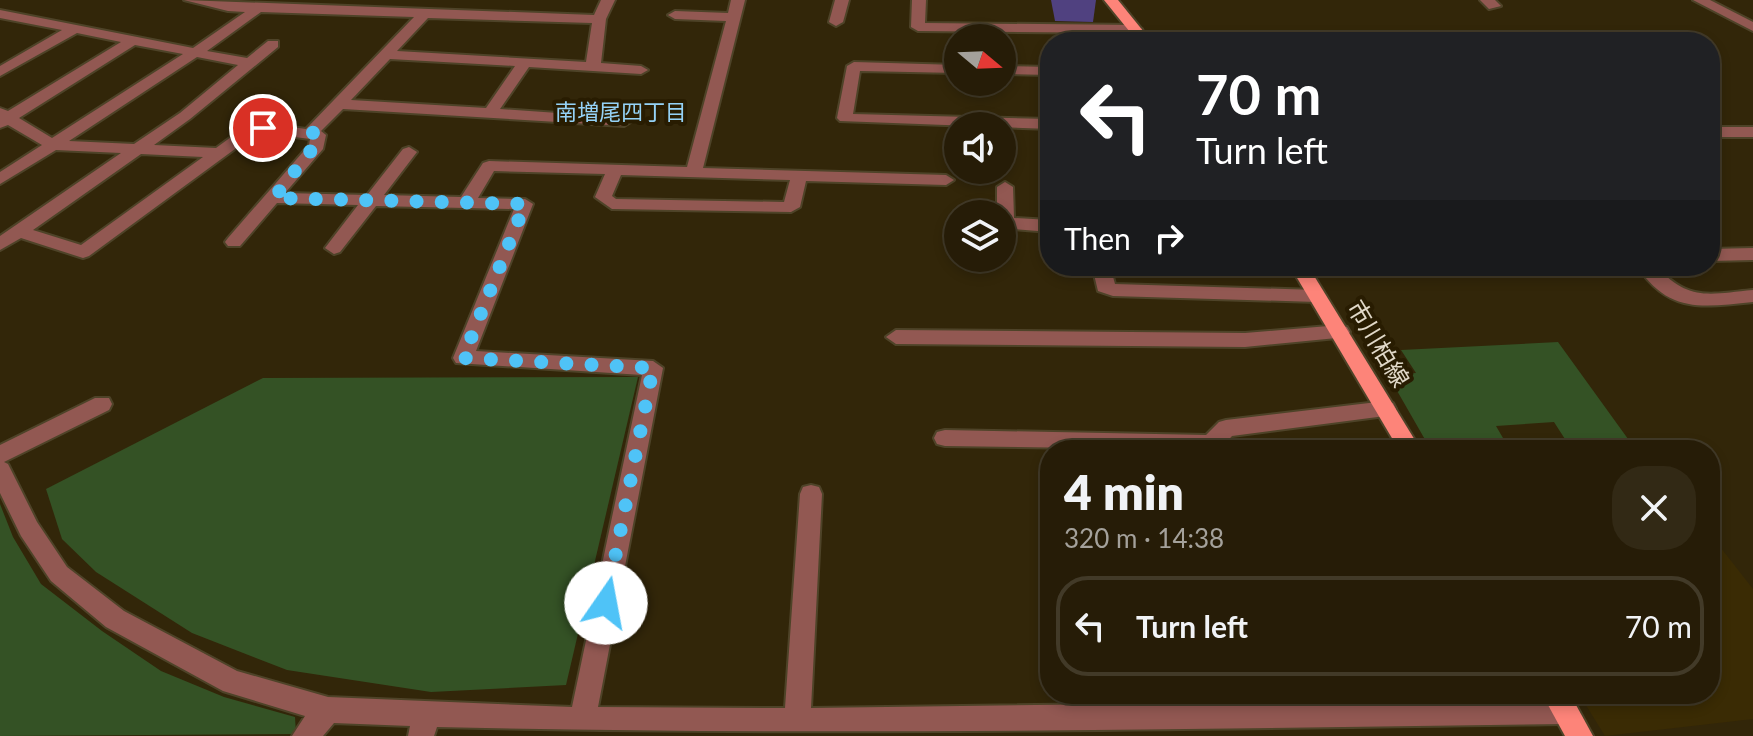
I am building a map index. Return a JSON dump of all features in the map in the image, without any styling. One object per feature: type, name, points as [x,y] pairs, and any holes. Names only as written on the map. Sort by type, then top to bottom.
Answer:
[{"type":"main road","points":[[1111,0],[1137,32]]},
{"type":"main road","name":"市川柏線","points":[[1305,276],[1404,440]]},
{"type":"main road","points":[[1561,704],[1580,736]]},
{"type":"street","points":[[0,11],[19,0]]},
{"type":"street","points":[[191,0],[331,5],[395,12],[599,19]]},
{"type":"street","points":[[395,12],[405,0]]},
{"type":"street","points":[[466,15],[478,0]]},
{"type":"street","points":[[539,17],[549,0]]},
{"type":"street","points":[[593,67],[599,19],[608,0]]},
{"type":"street","points":[[694,170],[738,0]]},
{"type":"street","points":[[836,22],[842,0]]},
{"type":"street","points":[[919,0],[918,27],[1040,32]]},
{"type":"street","points":[[1700,0],[1753,27]]},
{"type":"street","points":[[0,179],[195,53],[262,4]]},
{"type":"street","points":[[0,11],[74,29],[248,63]]},
{"type":"street","points":[[312,132],[425,13]]},
{"type":"street","points":[[675,15],[733,17]]},
{"type":"street","points":[[0,72],[74,29]]},
{"type":"street","points":[[3,118],[132,41]]},
{"type":"street","points":[[7,236],[141,148],[273,44]]},
{"type":"street","points":[[385,54],[641,70]]},
{"type":"street","points":[[490,113],[525,63]]},
{"type":"street","points":[[944,69],[854,66],[845,118],[1040,124]]},
{"type":"street","points":[[1016,70],[1040,71]]},
{"type":"street","points":[[340,104],[624,121]]},
{"type":"street","points":[[3,118],[53,145],[222,153]]},
{"type":"street","points":[[7,236],[83,252],[244,135],[263,128],[312,132],[320,139],[317,146],[234,242]]},
{"type":"street","points":[[1720,132],[1753,132]]},
{"type":"street","points":[[334,248],[409,152]]},
{"type":"street","points":[[467,201],[489,166],[944,180]]},
{"type":"street","points":[[616,168],[603,197],[612,204],[791,207],[800,174]]},
{"type":"street","points":[[1005,187],[1006,223],[1040,225]]},
{"type":"street","points":[[274,198],[525,204],[463,358],[653,368],[582,720]]},
{"type":"street","points":[[1720,255],[1753,254]]},
{"type":"street","points":[[1103,276],[1105,287],[1113,290],[1317,296]]},
{"type":"street","points":[[1654,276],[1667,291],[1680,298],[1753,296]]},
{"type":"street","points":[[896,337],[1245,340],[1340,332]]},
{"type":"street","points":[[0,455],[102,404]]},
{"type":"street","points":[[1215,440],[1226,428],[1386,409]]},
{"type":"street","points":[[945,438],[1040,440]]},
{"type":"street","points":[[0,470],[29,529],[59,574],[115,619],[232,682],[328,710],[424,726],[582,720],[797,721],[1480,704]]},
{"type":"street","points":[[797,721],[811,494]]},
{"type":"street","points":[[305,736],[328,710]]},
{"type":"shaded area","points":[[1720,547],[1753,589],[1753,719],[1605,736],[1585,704],[1720,704]]},
{"type":"green space","points":[[1558,342],[1629,440],[1566,440],[1554,422],[1496,426],[1504,440],[1425,440],[1388,375],[1416,373],[1401,350]]},
{"type":"green space","points":[[638,377],[566,685],[431,692],[287,670],[192,633],[96,572],[62,539],[46,489],[263,378]]},
{"type":"green space","points":[[0,504],[13,537],[41,584],[161,671],[224,697],[295,717],[296,734],[0,736]]},
{"type":"district","name":"南増尾四丁目","points":[[621,111]]},
{"type":"route","points":[[263,128],[312,132],[320,139],[274,198],[525,204],[462,353],[463,358],[653,368],[606,603]]}]
